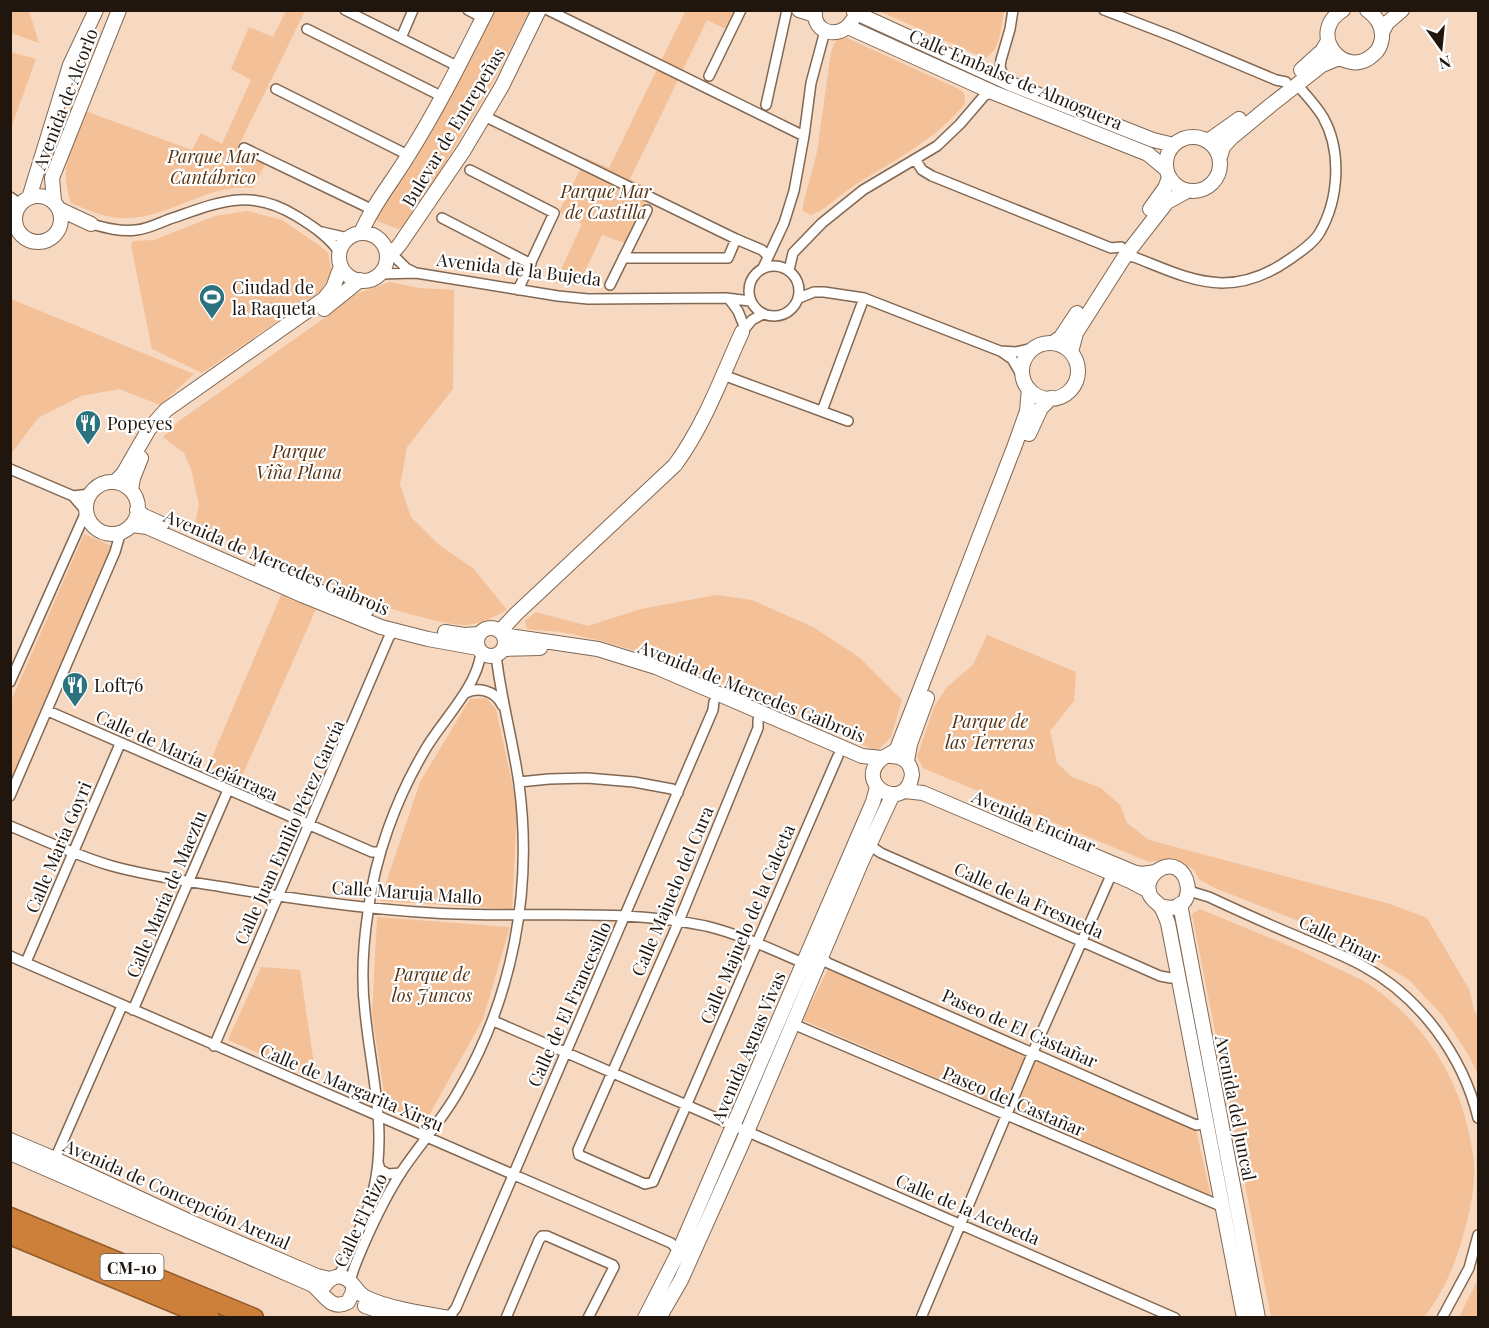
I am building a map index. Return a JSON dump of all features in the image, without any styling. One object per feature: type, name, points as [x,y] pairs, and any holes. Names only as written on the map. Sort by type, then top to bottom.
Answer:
[{"type":"highway","name":"CM-10","points":[[10,1217],[246,1314],[265,1317]]},
{"type":"highway","name":"CM-10","points":[[10,1234],[206,1316]]},
{"type":"street","name":"Avenida de Alcorlo","points":[[17,216],[34,175],[70,64],[96,10]]},
{"type":"street","name":"Avenida de Alcorlo","points":[[56,205],[52,178],[119,10]]},
{"type":"street","points":[[345,10],[459,67]]},
{"type":"street","points":[[401,38],[413,10]]},
{"type":"street","points":[[468,10],[485,14]]},
{"type":"street","name":"Bulevar de Entrepeñas","points":[[387,254],[396,249],[417,221],[484,116],[502,86],[538,10]]},
{"type":"street","points":[[548,10],[804,136]]},
{"type":"street","points":[[709,76],[741,10]]},
{"type":"street","points":[[766,105],[787,10]]},
{"type":"street","points":[[799,10],[815,13],[819,26],[833,33],[842,32],[848,27],[852,21],[853,11]]},
{"type":"street","points":[[1005,80],[1000,67],[1013,10]]},
{"type":"street","points":[[915,159],[922,170],[932,176],[1186,278],[1221,283],[1247,280],[1274,271],[1300,252],[1320,234],[1332,204],[1336,177],[1333,145],[1323,117],[1300,88],[1292,82],[1276,80],[1104,10]]},
{"type":"street","points":[[1368,11],[1379,10]]},
{"type":"street","points":[[1382,32],[1387,23],[1402,10]]},
{"type":"street","name":"Calle Embalse de Almoguera","points":[[853,11],[1005,80],[1153,140],[1174,145]]},
{"type":"street","points":[[1336,13],[1329,25],[1330,48],[1340,58],[1355,63],[1370,58],[1382,42],[1382,32],[1376,17],[1368,11]]},
{"type":"street","name":"Bulevar de Entrepeñas","points":[[354,236],[408,156],[443,97],[485,14]]},
{"type":"street","name":"Calle Embalse de Almoguera","points":[[848,27],[992,92],[1148,154],[1167,173]]},
{"type":"street","points":[[307,29],[443,97]]},
{"type":"street","points":[[500,640],[484,630],[479,645],[487,656],[500,640],[513,617],[675,465],[692,441],[713,400],[743,329],[751,302],[748,289],[753,276],[763,267],[771,252],[794,191],[811,83],[825,31]]},
{"type":"street","points":[[993,512],[1036,416],[1043,405],[1069,390],[1075,381],[1077,368],[1071,352],[1076,333],[1123,252],[1167,202],[1187,191],[1205,189],[1213,183],[1219,174],[1223,147],[1292,82],[1328,41]]},
{"type":"street","points":[[1208,141],[1292,82],[1340,58]]},
{"type":"street","points":[[276,89],[408,156]]},
{"type":"street","points":[[789,270],[793,253],[822,223],[863,190],[947,137],[976,105],[992,92]]},
{"type":"street","points":[[484,116],[736,239],[771,252]]},
{"type":"street","points":[[1053,343],[1067,328],[1123,252],[1160,196],[1167,173],[1166,160],[1174,145],[1180,140],[1194,137],[1208,141],[1220,157]]},
{"type":"street","points":[[244,148],[371,209]]},
{"type":"street","points":[[470,170],[554,213],[518,290]]},
{"type":"street","points":[[1167,173],[1180,188],[1187,191]]},
{"type":"street","points":[[56,205],[62,218],[59,229],[53,237],[41,242],[28,239],[17,216],[42,195],[91,224]]},
{"type":"street","points":[[59,229],[74,224],[91,224],[113,229],[136,230],[222,201],[244,199],[269,202],[320,231],[377,237],[384,244],[387,254],[386,264],[380,274],[370,280],[360,280],[346,274],[340,259],[320,231]]},
{"type":"street","points":[[610,285],[647,210]]},
{"type":"street","points":[[442,218],[531,264]]},
{"type":"street","points":[[10,469],[73,496],[90,494],[103,484],[115,482],[123,474],[149,429],[166,410],[324,299],[333,288],[340,259],[354,236]]},
{"type":"street","points":[[623,258],[728,258],[736,239]]},
{"type":"street","points":[[771,252],[775,264]]},
{"type":"street","name":"Avenida de la Bujeda","points":[[387,254],[395,257],[406,268],[416,273]]},
{"type":"street","points":[[763,267],[775,264],[789,270],[799,285],[814,292],[864,298],[1002,351],[1016,352],[1041,344],[1053,343],[1071,352]]},
{"type":"street","name":"Avenida de la Bujeda","points":[[380,274],[416,273],[588,299],[728,298],[751,302]]},
{"type":"street","points":[[10,796],[115,552],[137,510],[131,490],[136,469],[144,452],[174,414],[329,305],[360,280]]},
{"type":"street","points":[[751,302],[763,314],[783,315],[797,303],[799,285]]},
{"type":"street","name":"Avenida de la Bujeda","points":[[728,298],[748,289]]},
{"type":"street","points":[[799,298],[814,292]]},
{"type":"street","points":[[728,298],[738,311],[743,329]]},
{"type":"street","points":[[822,411],[864,298]]},
{"type":"street","points":[[743,329],[763,314]]},
{"type":"street","points":[[1022,376],[1024,360],[1033,348]]},
{"type":"street","points":[[1002,351],[1012,359],[1029,389],[1040,397],[1052,398]]},
{"type":"street","points":[[723,375],[848,421]]},
{"type":"street","points":[[920,701],[910,744],[908,787],[898,793],[887,794],[875,781],[877,763],[897,749],[920,701],[993,512],[1027,411],[1029,389]]},
{"type":"street","points":[[115,482],[131,490]]},
{"type":"street","points":[[10,682],[85,512],[90,494]]},
{"type":"street","points":[[73,496],[92,525],[101,531],[114,533],[127,528]]},
{"type":"street","name":"Avenida de Mercedes Gaibrois","points":[[137,510],[150,520],[383,618],[430,630],[464,635],[479,645]]},
{"type":"street","name":"Avenida de Mercedes Gaibrois","points":[[127,528],[147,527],[302,595],[394,631],[479,645]]},
{"type":"street","name":"Calle Juan Emilio Pérez García","points":[[214,1046],[389,637],[394,631]]},
{"type":"street","name":"Avenida de Mercedes Gaibrois","points":[[500,640],[597,659],[652,675],[859,765],[875,781]]},
{"type":"street","name":"Avenida de Mercedes Gaibrois","points":[[500,640],[597,650],[656,667],[862,756],[886,757]]},
{"type":"street","name":"Calle El Rizo","points":[[343,1281],[401,1173],[459,1090],[493,1018],[513,952],[523,874],[523,831],[519,782],[505,713],[500,640]]},
{"type":"street","name":"Calle El Rizo","points":[[343,1281],[349,1255],[373,1193],[378,1162],[380,1117],[364,1009],[364,949],[368,908],[380,852],[397,806],[424,751],[478,669],[479,645]]},
{"type":"street","points":[[463,695],[471,690],[489,692],[499,699],[505,713]]},
{"type":"street","name":"Calle de El Francesillo","points":[[450,1317],[456,1308],[626,915],[713,710],[714,702]]},
{"type":"street","name":"Calle de María Lejárraga","points":[[48,711],[309,826],[372,852],[380,852]]},
{"type":"street","name":"Calle Majuelo del Cura","points":[[686,1105],[653,1182],[645,1184],[578,1152],[679,921],[758,728],[758,720]]},
{"type":"street","name":"Calle María Goyri","points":[[26,962],[120,744]]},
{"type":"street","name":"Calle Majuelo de la Calceta","points":[[686,1105],[838,756]]},
{"type":"street","points":[[886,757],[902,758],[910,768]]},
{"type":"street","name":"Avenida Encinar","points":[[910,768],[927,785],[1124,869],[1142,874],[1156,872]]},
{"type":"street","points":[[519,782],[549,779],[606,779],[660,786],[676,790],[678,793]]},
{"type":"street","name":"Avenida Aguas Vivas","points":[[659,1317],[681,1280],[803,963],[873,802],[875,781]]},
{"type":"street","name":"Calle María de Maeztu","points":[[133,1010],[228,790]]},
{"type":"street","name":"Avenida Encinar","points":[[898,793],[923,793],[1149,891]]},
{"type":"street","name":"Avenida Aguas Vivas","points":[[645,1317],[793,1024],[869,845],[898,793]]},
{"type":"street","name":"Calle Maruja Mallo","points":[[10,826],[73,853],[122,868],[189,882],[277,897],[368,908],[459,915],[626,915],[679,921],[730,933],[803,963]]},
{"type":"street","name":"Calle de la Fresneda","points":[[869,845],[881,853],[1160,976],[1178,977]]},
{"type":"street","points":[[1167,868],[1179,870],[1187,879],[1189,891],[1180,904],[1174,907],[1160,906],[1155,902],[1149,891],[1149,884],[1156,872],[1167,868]]},
{"type":"street","points":[[921,1317],[1033,1052],[1112,873]]},
{"type":"street","name":"Calle Pinar","points":[[1189,891],[1209,897],[1335,952],[1365,967],[1390,984],[1412,1003],[1450,1049],[1474,1099],[1479,1118]]},
{"type":"street","name":"Avenida del Juncal","points":[[1180,904],[1258,1317]]},
{"type":"street","name":"Avenida del Juncal","points":[[1160,906],[1167,923],[1244,1317]]},
{"type":"street","name":"Calle de Margarita Xirgu","points":[[10,956],[671,1243],[679,1251]]},
{"type":"street","name":"Paseo de El Castañar","points":[[821,958],[1197,1125],[1207,1124]]},
{"type":"street","points":[[55,1159],[122,1006]]},
{"type":"street","name":"Calle de la Acebeda","points":[[493,1018],[496,1022],[611,1073],[1175,1317]]},
{"type":"street","name":"Paseo del Castañar","points":[[793,1024],[1223,1207]]},
{"type":"street","name":"Avenida de Concepción Arenal","points":[[10,1140],[195,1224],[317,1276],[343,1281],[364,1297],[424,1313],[450,1317]]},
{"type":"street","name":"Avenida de Concepción Arenal","points":[[10,1153],[313,1285],[325,1296]]},
{"type":"street","name":"Calle El Rizo","points":[[378,1162],[380,1169],[388,1174],[401,1173]]},
{"type":"street","points":[[1442,1317],[1469,1268],[1479,1235]]},
{"type":"street","points":[[506,1317],[539,1240],[542,1236],[547,1236],[613,1265],[588,1317]]},
{"type":"street","points":[[348,1302],[351,1298],[343,1281],[326,1283],[325,1296],[332,1304],[339,1305],[348,1302],[400,1317]]},
{"type":"green space","points":[[11,10],[29,11],[39,43],[11,33]]},
{"type":"green space","name":"Parque Mar Cantábrico","points":[[286,11],[305,11],[237,149],[266,162],[253,188],[219,191],[141,217],[110,217],[71,203],[67,190],[67,167],[85,111],[192,150],[201,133],[222,144],[251,80],[231,69],[249,27],[273,37]]},
{"type":"green space","points":[[494,11],[530,11],[493,82],[416,213],[405,226],[398,229],[377,221],[375,215],[449,100]]},
{"type":"green space","name":"Parque Mar de Castilla","points":[[682,11],[736,11],[728,30],[707,20],[630,179],[652,190],[625,243],[602,235],[578,286],[555,283],[582,224],[559,212],[586,158],[609,168],[685,12]]},
{"type":"green space","points":[[879,11],[1004,11],[997,45],[990,55],[984,58]]},
{"type":"green space","points":[[847,38],[959,89],[964,94],[965,100],[964,105],[938,131],[811,215],[803,211],[803,205],[817,152],[831,52],[836,40]]},
{"type":"green space","points":[[10,52],[36,59],[11,128]]},
{"type":"green space","name":"Ciudad de la Raqueta","points":[[247,211],[282,220],[320,246],[328,253],[332,273],[320,292],[202,373],[152,349],[131,245],[133,241],[154,240],[215,216]]},
{"type":"green space","name":"Parque Viña Plana","points":[[390,282],[419,288],[454,290],[453,389],[407,447],[400,485],[411,517],[438,544],[474,569],[507,610],[475,624],[442,622],[379,605],[194,528],[199,505],[191,469],[184,453],[163,437],[179,421],[330,314],[348,297]]},
{"type":"green space","points":[[11,299],[194,374],[160,405],[119,389],[81,396],[38,418],[11,454]]},
{"type":"green space","points":[[84,534],[112,546],[11,784],[11,701]]},
{"type":"green space","points":[[282,593],[316,609],[238,785],[207,769]]},
{"type":"green space","points":[[716,595],[752,600],[813,627],[859,657],[902,700],[891,737],[877,751],[692,671],[616,645],[577,635],[527,629],[525,621],[536,612],[588,626],[641,609]]},
{"type":"green space","name":"Parque de las Terreras","points":[[987,635],[1076,672],[1074,701],[1050,731],[1057,763],[1072,777],[1101,788],[1120,805],[1127,823],[1149,840],[1390,904],[1427,918],[1469,989],[1478,1017],[1478,1075],[1468,1054],[1443,1016],[1409,980],[1337,936],[1217,889],[1200,880],[1193,869],[1171,858],[1149,862],[923,768],[917,757],[934,707],[947,687],[973,665]]},
{"type":"green space","points":[[486,698],[496,709],[517,806],[512,909],[380,901],[420,782],[470,699]]},
{"type":"green space","points":[[1200,909],[1301,951],[1367,983],[1404,1013],[1434,1050],[1446,1070],[1464,1114],[1470,1138],[1474,1158],[1474,1182],[1472,1199],[1457,1255],[1443,1287],[1424,1317],[1271,1317],[1192,914]]},
{"type":"green space","name":"Parque de los Juncos","points":[[377,917],[510,927],[483,1019],[424,1124],[387,1110],[372,1016]]},
{"type":"green space","points":[[261,967],[300,970],[316,1078],[228,1040]]},
{"type":"green space","points":[[829,967],[1196,1129],[1211,1197],[803,1020]]},
{"type":"green space","points":[[1478,1279],[1478,1317],[1459,1317]]},
{"type":"place","name":"Ciudad de la Raqueta","points":[[212,320]]},
{"type":"place","name":"Popeyes","points":[[88,446]]},
{"type":"place","name":"Loft76","points":[[75,708]]}]
